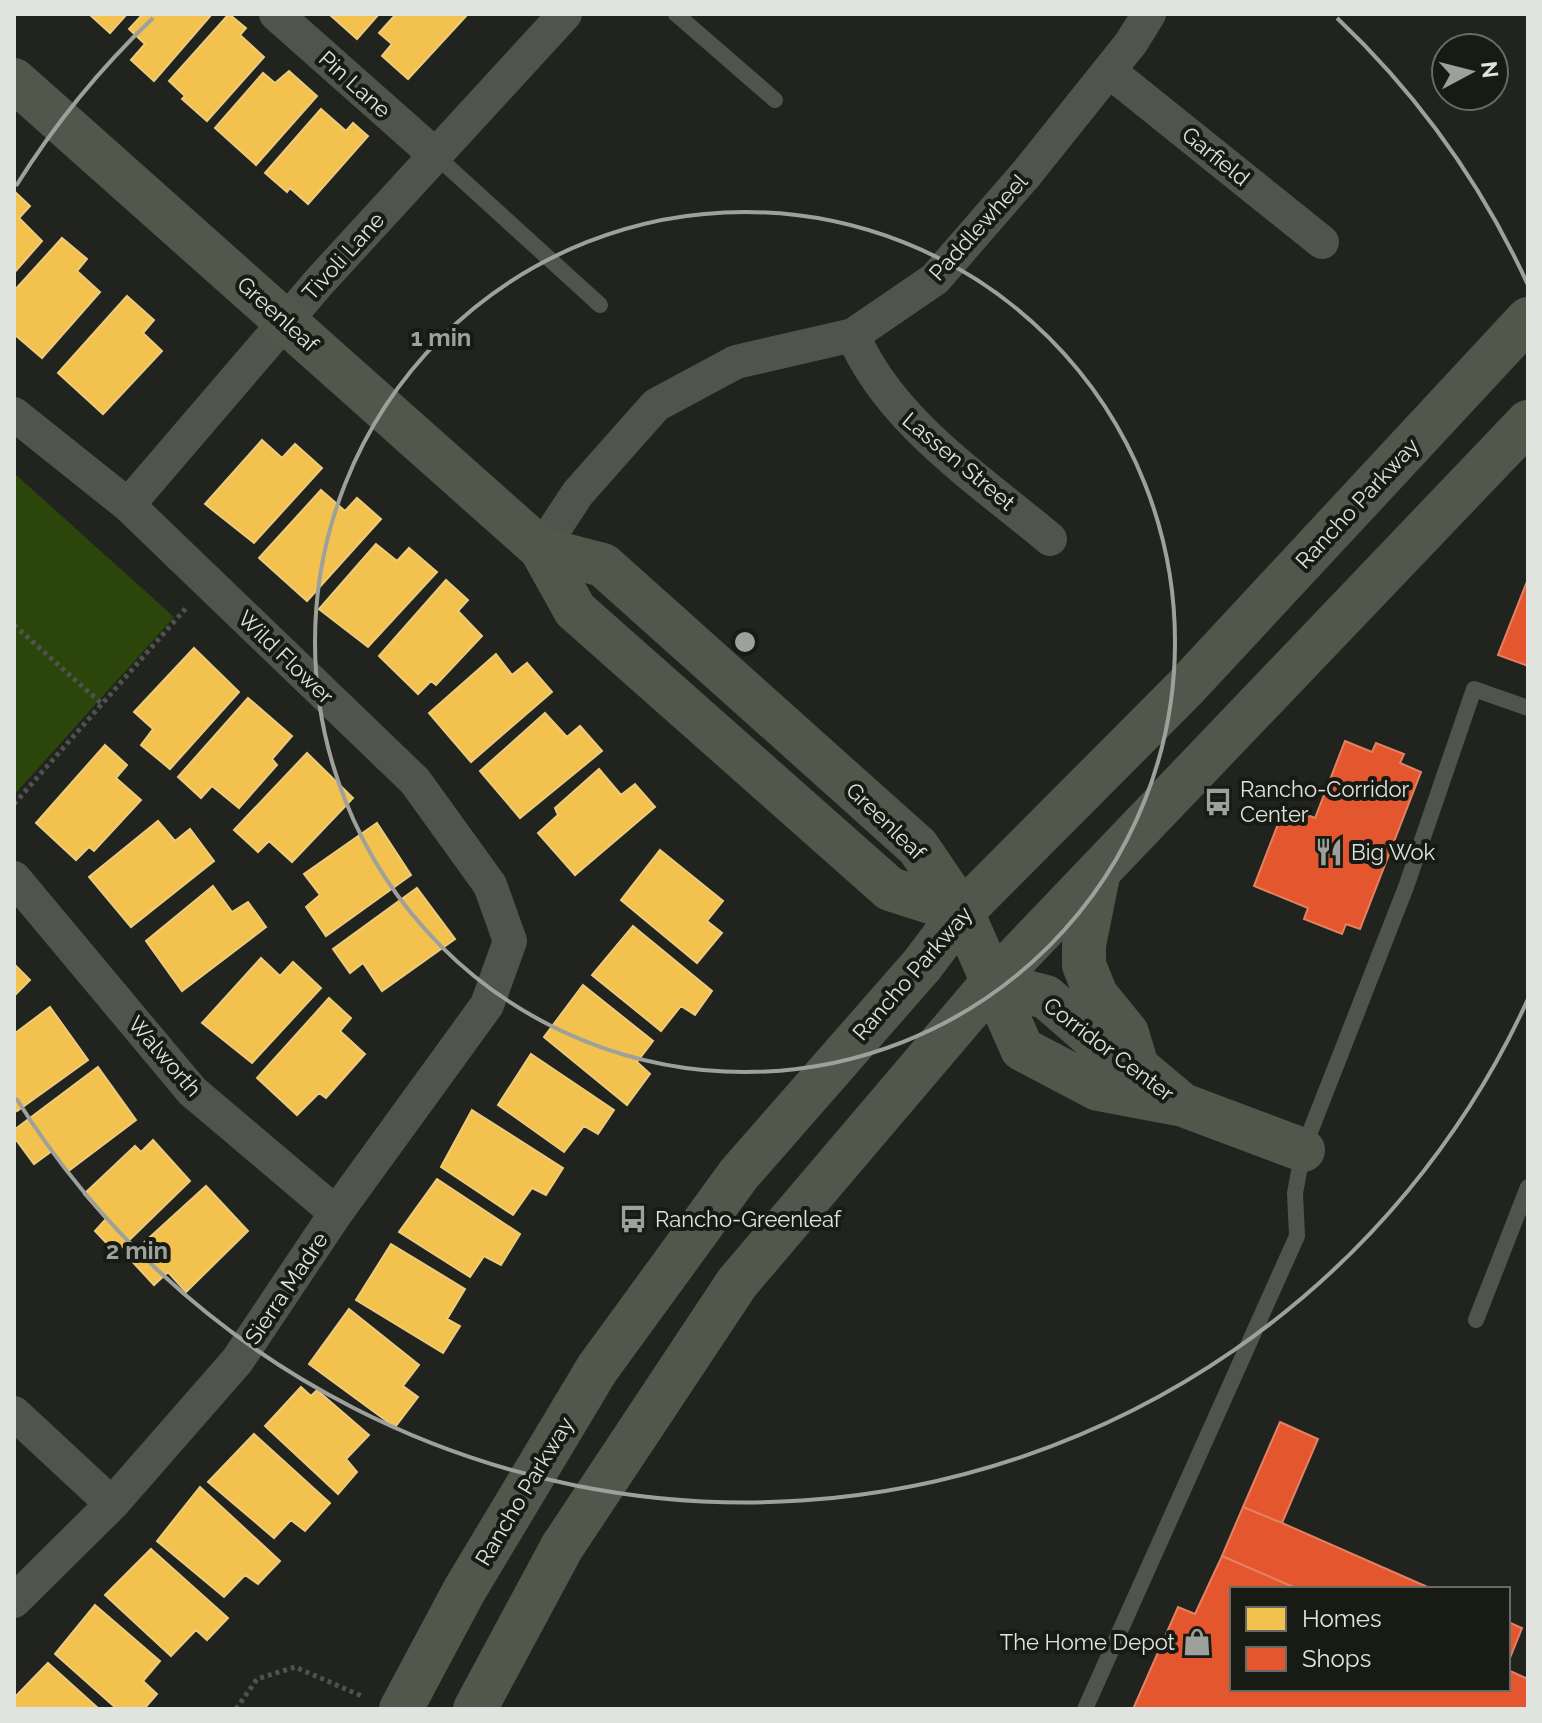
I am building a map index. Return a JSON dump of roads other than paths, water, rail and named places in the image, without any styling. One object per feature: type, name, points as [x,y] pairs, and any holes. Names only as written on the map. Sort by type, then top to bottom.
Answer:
[{"type":"main road","name":"Greenleaf","points":[[14,80],[541,549],[575,610],[890,889],[962,912]]},
{"type":"main road","name":"Rancho Parkway","points":[[384,1703],[464,1591],[597,1369],[739,1174],[922,965],[962,912],[1185,688],[1528,319]]},
{"type":"main road","points":[[475,1709],[562,1547],[651,1407],[737,1283],[992,983],[1528,422]]},
{"type":"main road","points":[[1099,871],[1084,945],[1084,965],[1096,995],[1127,1033],[1136,1066]]},
{"type":"main road","points":[[962,912],[992,983]]},
{"type":"main road","name":"Corridor Center","points":[[992,983],[1046,997],[1099,1043],[1136,1066],[1183,1105]]},
{"type":"main road","name":"Corridor Center","points":[[992,983],[1022,1049],[1098,1089],[1183,1105],[1303,1150]]},
{"type":"street","name":"Pin Lane","points":[[276,14],[434,154]]},
{"type":"street","name":"Tivoli Lane","points":[[128,505],[286,320],[434,154],[565,14]]},
{"type":"street","name":"Paddlewheel","points":[[541,549],[578,493],[656,405],[736,362],[853,335],[935,279],[1109,71],[1149,14]]},
{"type":"street","name":"Garfield","points":[[1109,71],[1322,242]]},
{"type":"street","name":"Lassen Street","points":[[853,335],[863,358],[896,407],[1050,539]]},
{"type":"street","name":"Wild Flower","points":[[14,414],[128,505],[415,781],[490,885],[510,941]]},
{"type":"street","name":"Walworth","points":[[14,878],[192,1091],[336,1213]]},
{"type":"street","name":"Sierra Madre","points":[[14,1601],[112,1504],[237,1361],[336,1213],[487,1005],[510,941]]},
{"type":"street","points":[[14,1413],[112,1504]]},
{"type":"lane","points":[[676,14],[775,100]]},
{"type":"lane","points":[[434,154],[600,305]]},
{"type":"lane","points":[[1085,1709],[1297,1236],[1295,1193],[1303,1150],[1406,887],[1474,689],[1528,708]]},
{"type":"lane","points":[[1476,1320],[1528,1187]]},
{"type":"place","name":"Rancho-Corridor Center","points":[[1218,802]]},
{"type":"place","name":"Big Wok","points":[[1329,852]]},
{"type":"place","name":"Rancho-Greenleaf","points":[[633,1219]]},
{"type":"place","name":"The Home Depot","points":[[1197,1642]]}]
